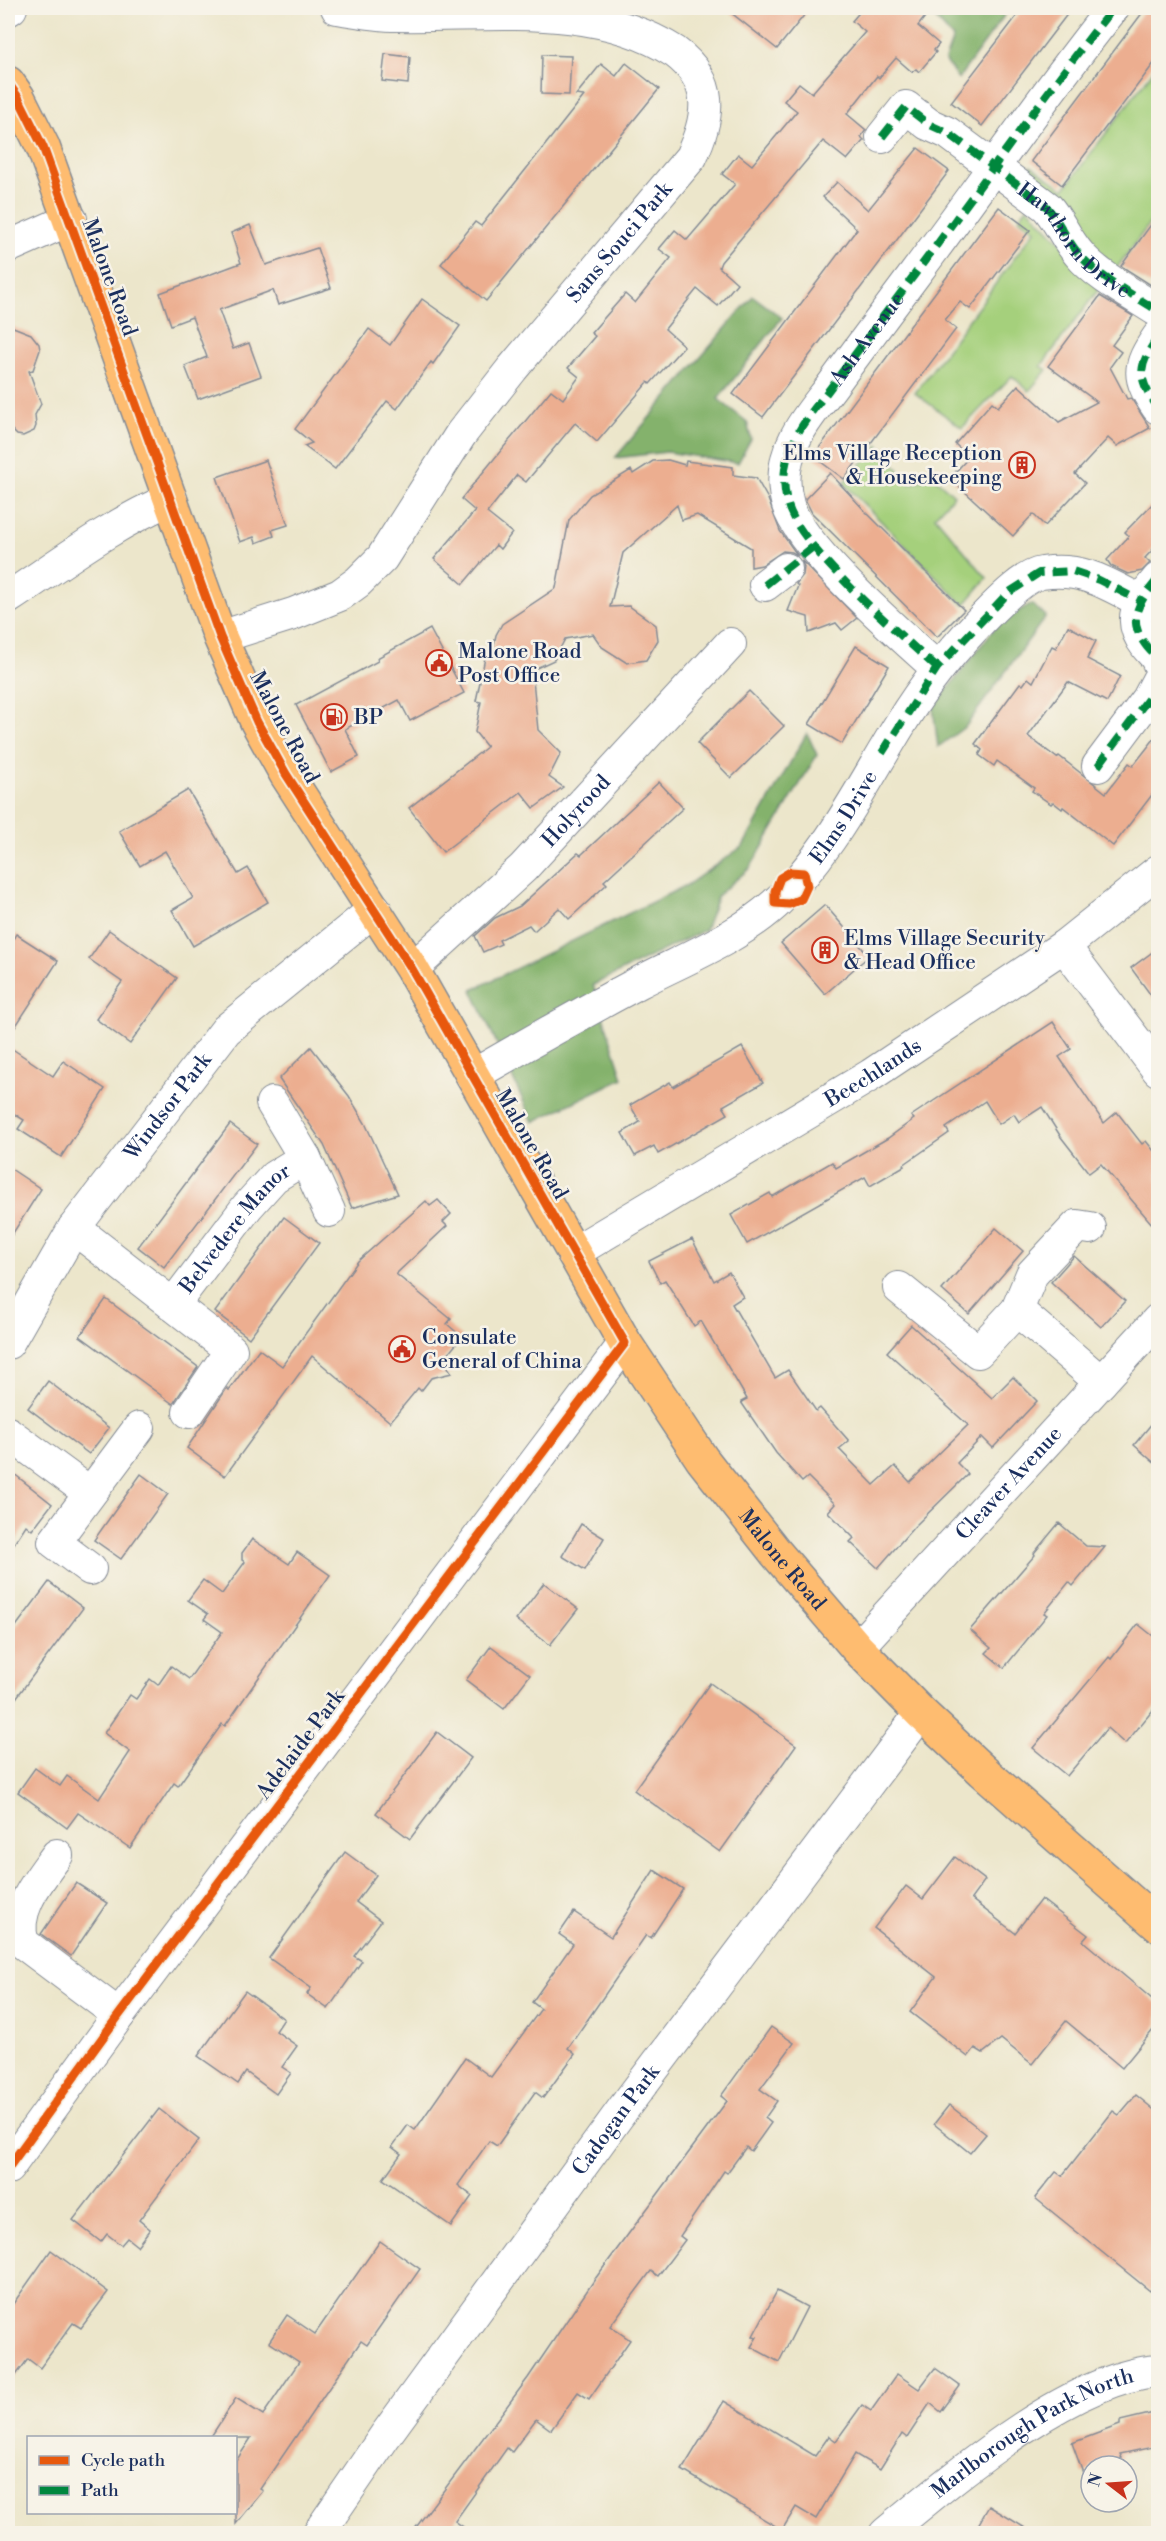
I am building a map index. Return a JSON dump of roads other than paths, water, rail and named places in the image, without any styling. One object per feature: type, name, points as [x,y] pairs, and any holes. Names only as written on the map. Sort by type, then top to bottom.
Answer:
[{"type":"main road","name":"Malone Road","points":[[8,83],[18,97],[43,147],[71,219],[220,637],[258,722],[286,774],[412,969],[625,1343],[702,1459],[776,1553],[857,1648],[983,1772],[1158,1925]]},
{"type":"street","name":"Sans Souci Park","points":[[220,637],[293,614],[340,595],[358,582],[382,558],[461,434],[512,369],[691,157],[702,132],[706,105],[702,81],[685,59],[661,42],[636,29],[601,17],[548,11],[395,15],[337,8]]},
{"type":"street","name":"Ash Avenue","points":[[937,668],[847,582],[793,563],[802,532],[788,507],[783,480],[786,460],[795,437],[992,168],[1113,8]]},
{"type":"street","name":"Hawthorn Drive","points":[[882,137],[906,107],[928,124],[948,133],[1047,207],[1058,219],[1079,254],[1091,266],[1158,311]]},
{"type":"street","points":[[8,248],[71,219]]},
{"type":"street","points":[[1158,337],[1145,357],[1141,369],[1142,380],[1158,408]]},
{"type":"street","points":[[8,598],[110,530],[143,511],[171,499]]},
{"type":"street","name":"Elms Drive","points":[[472,1076],[560,1024],[725,938],[751,923],[776,903],[804,873],[839,825],[900,723],[937,668],[1008,593],[1039,573],[1073,571],[1099,580],[1149,590]]},
{"type":"street","points":[[1149,590],[1136,614],[1138,633],[1158,662]]},
{"type":"street","name":"Holyrood","points":[[412,969],[523,868],[730,644]]},
{"type":"street","points":[[1098,765],[1148,699],[1158,680]]},
{"type":"street","name":"Beechlands","points":[[573,1253],[871,1075],[1064,946],[1158,871]]},
{"type":"street","name":"Windsor Park","points":[[8,1342],[74,1228],[226,1030],[375,909]]},
{"type":"street","points":[[1064,946],[1158,1070]]},
{"type":"street","name":"Belvedere Manor","points":[[272,1103],[305,1158],[330,1211]]},
{"type":"street","name":"Belvedere Manor","points":[[173,1305],[247,1207],[274,1177],[305,1158]]},
{"type":"street","points":[[899,1288],[978,1352],[1017,1310],[1032,1274],[1077,1226],[1090,1228]]},
{"type":"street","name":"Belvedere Manor","points":[[74,1228],[231,1350],[189,1412]]},
{"type":"street","points":[[1017,1310],[1101,1382]]},
{"type":"street","name":"Cleaver Avenue","points":[[857,1648],[1158,1320]]},
{"type":"street","name":"Adelaide Park","points":[[8,2168],[119,2014],[625,1343]]},
{"type":"street","points":[[90,1569],[54,1542],[139,1428]]},
{"type":"street","points":[[8,1433],[90,1493]]},
{"type":"street","name":"Cadogan Park","points":[[318,2534],[385,2436],[623,2109],[921,1713]]},
{"type":"street","points":[[57,1855],[33,1888],[23,1912],[19,1932],[23,1942],[119,2014]]},
{"type":"street","name":"Marlborough Park North","points":[[887,2533],[985,2455],[1063,2403],[1106,2383],[1158,2370]]},
{"type":"place","name":"Elms Village Reception & Housekeeping","points":[[1022,465]]},
{"type":"place","name":"Malone Road Post Office","points":[[439,663]]},
{"type":"place","name":"BP","points":[[334,717]]},
{"type":"place","name":"Elms Village Security & Head Office","points":[[825,950]]},
{"type":"place","name":"Consulate General of China","points":[[402,1349]]}]
